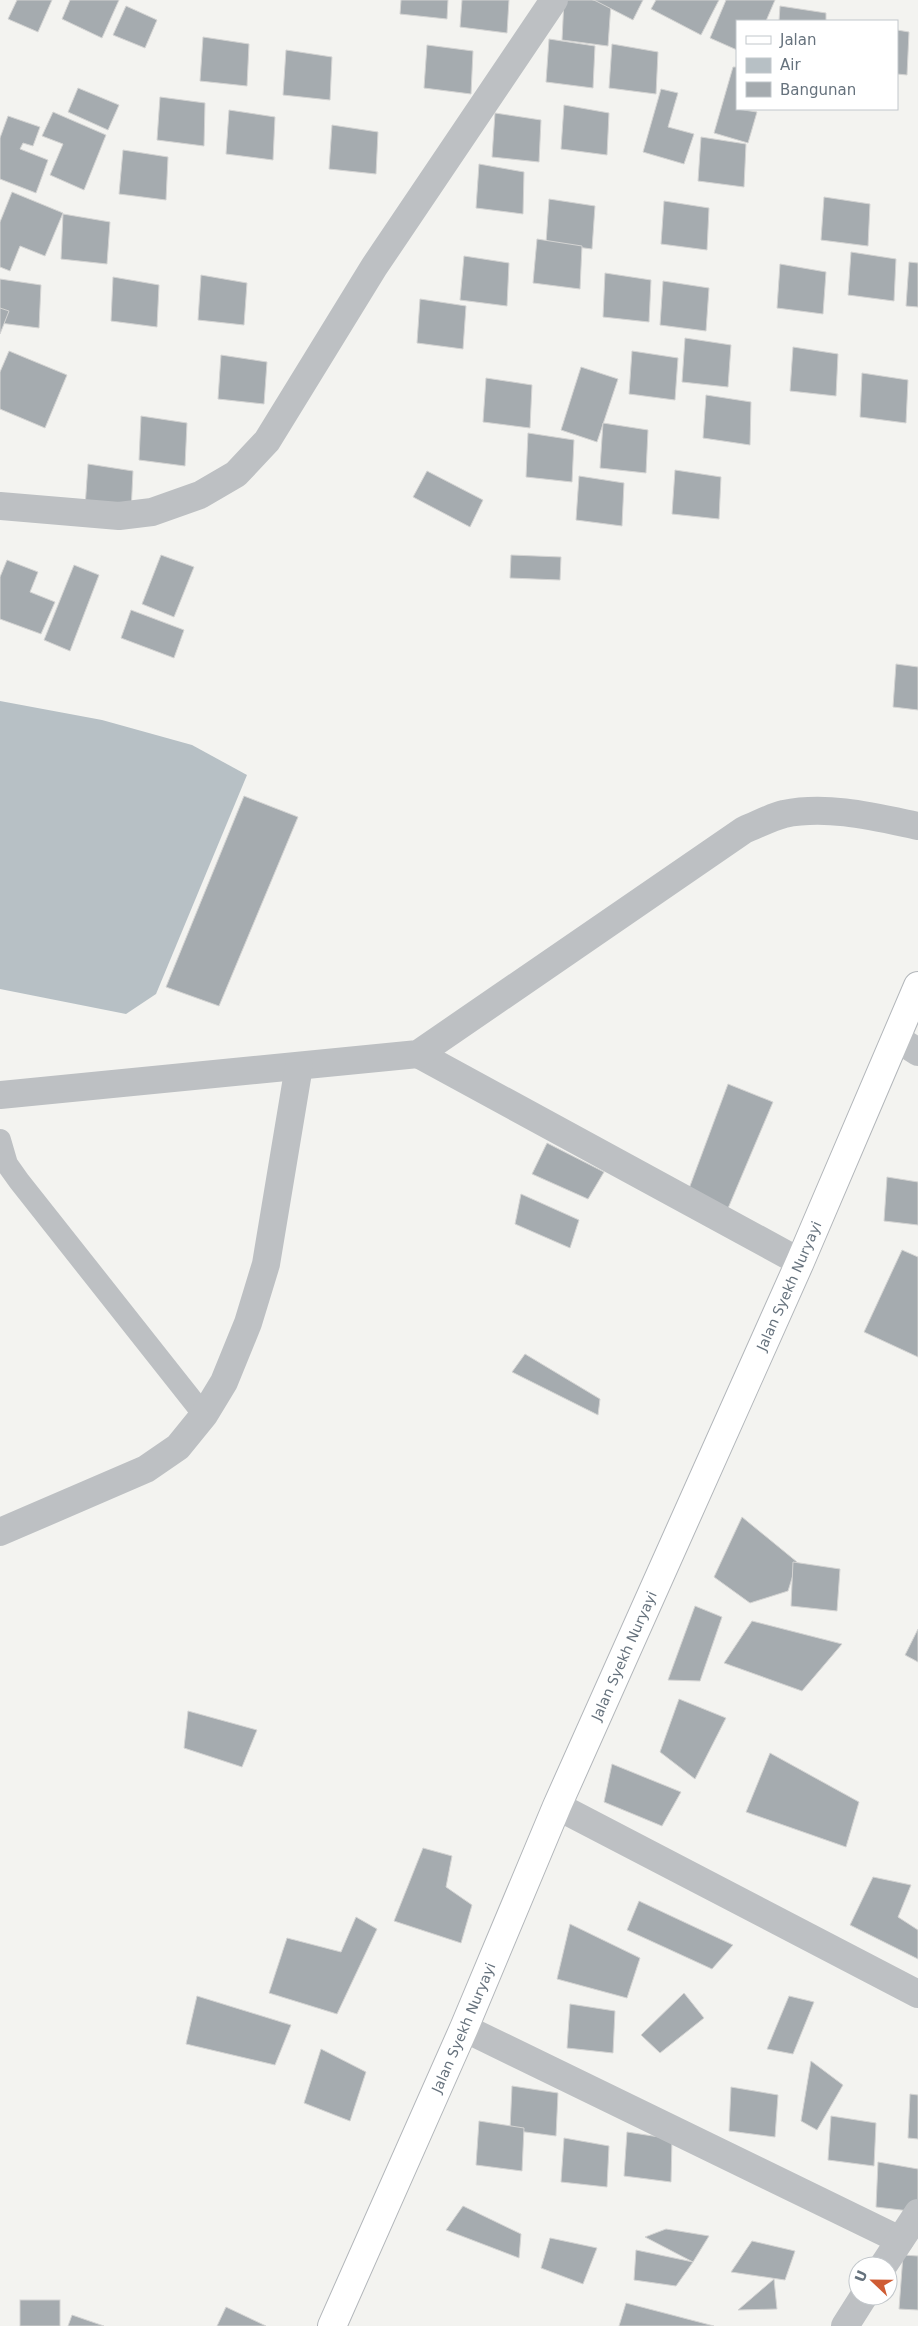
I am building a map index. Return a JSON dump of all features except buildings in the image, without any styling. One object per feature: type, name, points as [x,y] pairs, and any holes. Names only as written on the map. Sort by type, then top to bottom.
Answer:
[{"type":"main road","name":"Jalan Syekh Nuryayi","points":[[335,2325],[558,1806],[800,1262],[907,1045],[918,986]]},
{"type":"street","points":[[0,506],[119,516],[152,512],[200,495],[236,474],[267,441],[374,268],[554,0]]},
{"type":"street","points":[[0,1095],[418,1054],[744,830],[783,814],[820,811],[864,814],[918,826]]},
{"type":"street","points":[[418,1054],[800,1262]]},
{"type":"street","points":[[0,1532],[146,1469],[178,1447],[204,1415],[224,1382],[248,1322],[266,1264],[299,1066]]},
{"type":"street","points":[[558,1806],[918,1994]]},
{"type":"street","points":[[464,2028],[900,2240]]},
{"type":"street","points":[[890,2256],[918,2212]]},
{"type":"street","points":[[845,2326],[858,2306]]},
{"type":"lane","points":[[0,1140],[7,1164],[19,1182],[204,1415]]},
{"type":"water","points":[[0,701],[102,720],[192,745],[247,775],[156,994],[126,1014],[0,989]]}]
